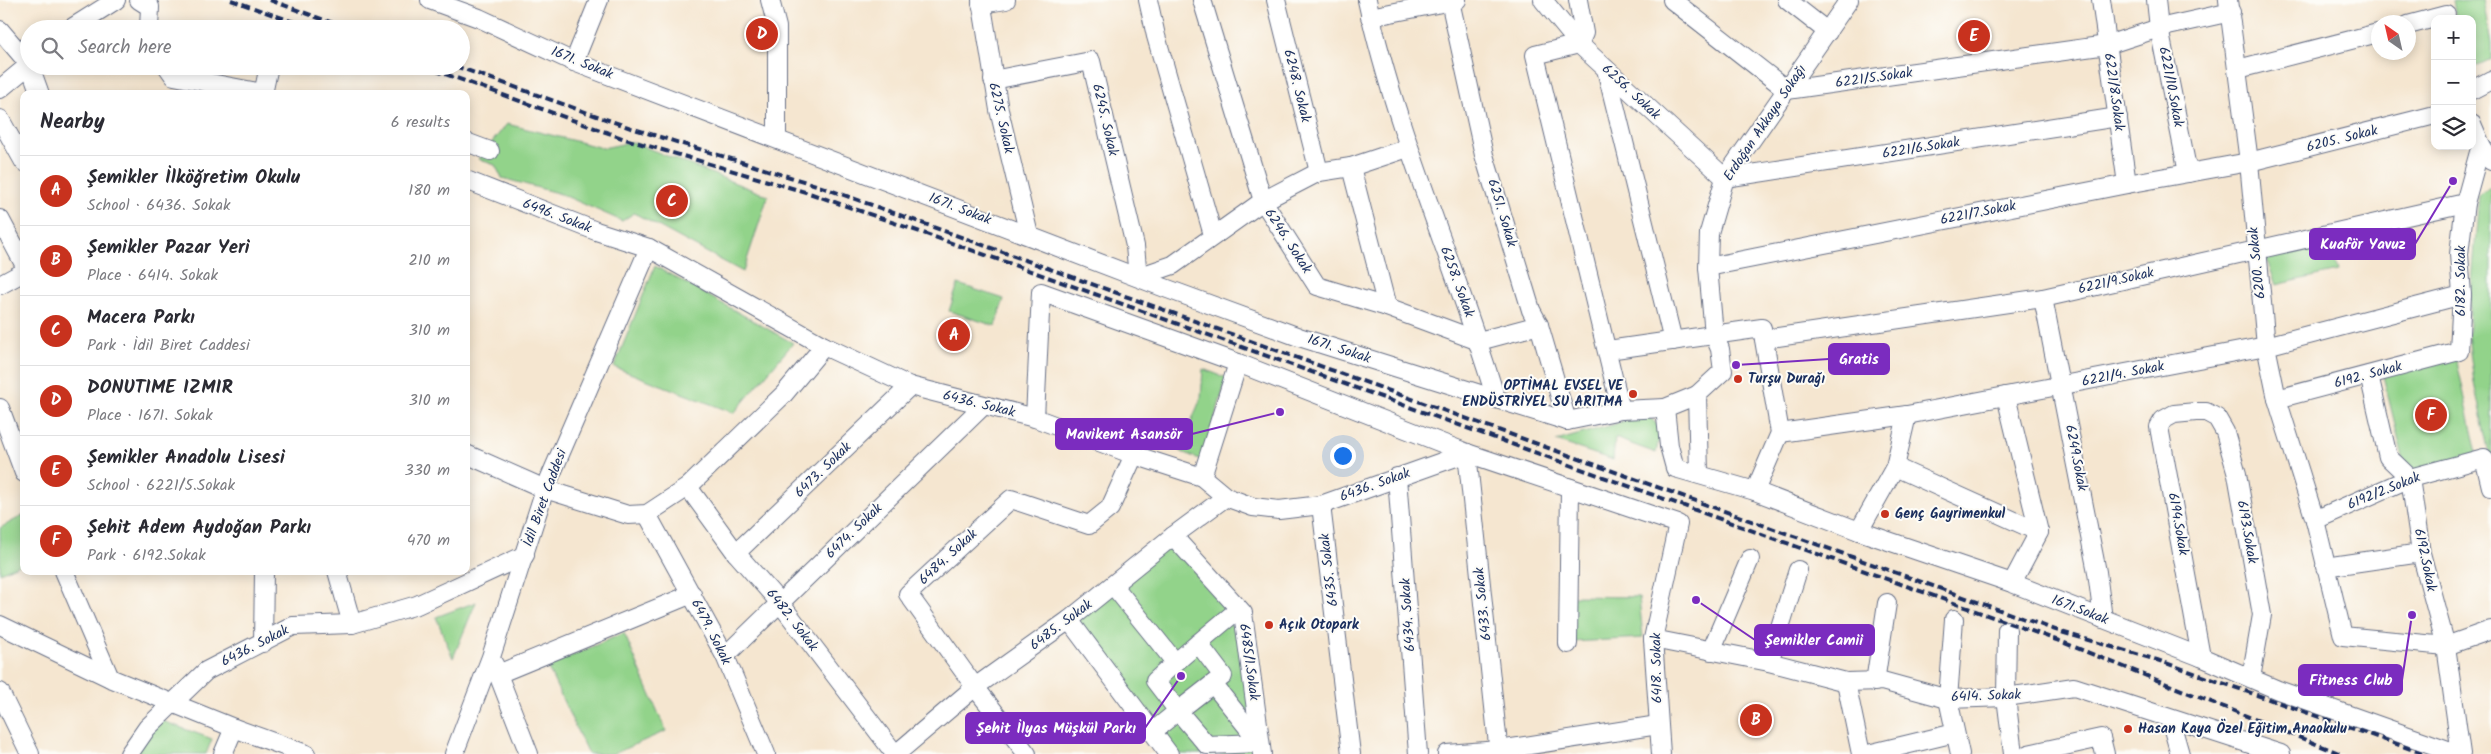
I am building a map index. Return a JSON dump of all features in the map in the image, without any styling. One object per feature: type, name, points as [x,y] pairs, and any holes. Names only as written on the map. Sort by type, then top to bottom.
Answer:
[{"type":"street","points":[[84,20],[116,0]]},
{"type":"street","points":[[139,0],[150,7],[149,20]]},
{"type":"street","name":"1671. Sokak","points":[[430,0],[479,18],[574,62],[1138,277],[1298,336],[1496,399]]},
{"type":"street","points":[[472,0],[479,18]]},
{"type":"street","points":[[574,62],[599,0]]},
{"type":"street","points":[[770,0],[777,27],[777,139]]},
{"type":"street","points":[[981,2],[1006,0]]},
{"type":"street","points":[[1148,0],[1156,36],[1213,234]]},
{"type":"street","name":"6246. Sokak","points":[[1202,0],[1263,201],[1317,286],[1387,306],[1479,340]]},
{"type":"street","name":"6248. Sokak","points":[[1276,0],[1319,172]]},
{"type":"street","points":[[1368,8],[1454,0]]},
{"type":"street","name":"6251. Sokak","points":[[1454,0],[1484,155],[1531,310],[1539,325],[1567,421]]},
{"type":"street","name":"6256. Sokak","points":[[1543,0],[1579,44],[1725,178]]},
{"type":"street","points":[[1578,0],[1584,33],[1579,44],[1535,55],[1621,410]]},
{"type":"street","points":[[1672,0],[1787,90]]},
{"type":"street","points":[[1787,0],[1828,32]]},
{"type":"street","name":"6221/8.Sokak","points":[[2101,0],[2127,184]]},
{"type":"street","name":"6221/10.Sokak","points":[[2156,0],[2159,28],[2188,173]]},
{"type":"street","name":"Erdoğan Akkaya Sokağı","points":[[1697,394],[1723,372],[1720,349],[1714,335],[1708,267],[1709,233],[1725,178],[1828,32],[1846,1]]},
{"type":"street","name":"6275. Sokak","points":[[981,2],[993,80],[1029,235]]},
{"type":"street","name":"6221/5.Sokak","points":[[1787,90],[2107,45],[2229,6]]},
{"type":"street","name":"6200. Sokak","points":[[2229,6],[2249,162],[2266,346],[2276,399],[2315,520],[2343,636],[2446,646]]},
{"type":"street","name":"6258. Sokak","points":[[1368,8],[1408,148],[1479,340],[1496,399]]},
{"type":"street","points":[[2416,22],[2446,11]]},
{"type":"street","points":[[0,30],[20,54]]},
{"type":"street","points":[[2238,69],[2371,35]]},
{"type":"street","name":"6245. Sokak","points":[[993,80],[1092,62],[1136,246],[1138,277]]},
{"type":"street","points":[[1606,69],[1673,340]]},
{"type":"street","points":[[0,90],[20,73]]},
{"type":"street","points":[[33,75],[38,90]]},
{"type":"street","points":[[173,75],[243,90]]},
{"type":"street","points":[[264,90],[267,75]]},
{"type":"street","points":[[2476,88],[2491,80]]},
{"type":"street","name":"6205. Sokak","points":[[2249,162],[2431,116]]},
{"type":"street","name":"6221/6.Sokak","points":[[1725,178],[2118,117]]},
{"type":"street","points":[[0,118],[20,155]]},
{"type":"street","points":[[2476,134],[2480,145],[2491,160]]},
{"type":"street","points":[[470,144],[490,151]]},
{"type":"street","name":"6182. Sokak","points":[[2459,351],[2462,295],[2459,254],[2465,203],[2480,145]]},
{"type":"street","points":[[1138,277],[1173,264],[1213,234],[1263,201],[1319,172],[1351,167],[1408,148]]},
{"type":"street","name":"6221/7.Sokak","points":[[1708,267],[2127,184],[2249,162]]},
{"type":"street","points":[[1351,167],[1387,306]]},
{"type":"street","name":"6496. Sokak","points":[[470,182],[596,231],[649,248],[824,346]]},
{"type":"street","name":"6221/9.Sokak","points":[[1764,339],[2043,298],[2465,203]]},
{"type":"street","points":[[0,219],[20,256]]},
{"type":"street","name":"İdil Biret Caddesi","points":[[454,754],[491,657],[545,490],[649,248]]},
{"type":"street","points":[[0,285],[20,274]]},
{"type":"street","points":[[1035,418],[1042,292],[1238,363],[1467,453],[1570,488],[1568,644]]},
{"type":"street","name":"6221/4. Sokak","points":[[1780,433],[1907,415],[2266,346],[2462,295]]},
{"type":"street","name":"6249.Sokak","points":[[2043,298],[2098,572],[2104,619]]},
{"type":"street","points":[[1479,340],[1539,325]]},
{"type":"street","points":[[1608,350],[1762,328],[1780,433],[1755,491]]},
{"type":"street","points":[[470,456],[545,490],[628,515],[648,514],[688,487],[784,394],[824,346]]},
{"type":"street","name":"6436. Sokak","points":[[824,346],[910,386],[1035,418],[1134,455],[1202,477],[1226,497],[1253,507],[1279,510],[1322,505],[1467,453]]},
{"type":"street","name":"6192. Sokak","points":[[2276,399],[2459,351]]},
{"type":"street","points":[[1202,477],[1238,363]]},
{"type":"street","points":[[2368,375],[2388,456],[2410,478]]},
{"type":"street","name":"6473. Sokak","points":[[736,553],[910,386]]},
{"type":"street","points":[[1496,399],[1567,421],[1621,410],[1664,408],[1697,394],[1698,474]]},
{"type":"street","points":[[2006,396],[2039,532],[2012,583]]},
{"type":"street","name":"6474. Sokak","points":[[725,656],[983,406]]},
{"type":"street","points":[[0,408],[4,430],[19,441]]},
{"type":"street","name":"1671.Sokak","points":[[1664,408],[1669,446],[1676,468],[1755,491],[1858,531],[2012,583],[2252,678],[2460,754]]},
{"type":"street","name":"6194.Sokak","points":[[2189,412],[2174,414],[2163,420],[2159,427],[2201,657]]},
{"type":"street","name":"6193.Sokak","points":[[2189,412],[2206,412],[2217,418],[2225,432],[2237,474],[2262,615],[2252,678]]},
{"type":"street","points":[[1858,531],[1895,467],[1907,415]]},
{"type":"street","name":"6433. Sokak","points":[[1467,453],[1499,752]]},
{"type":"street","name":"6484. Sokak","points":[[1027,754],[975,687],[908,594],[1011,499],[1089,525],[1110,508],[1134,455]]},
{"type":"street","points":[[1895,467],[2039,532]]},
{"type":"street","name":"6192/2.Sokak","points":[[2315,520],[2410,478],[2488,473]]},
{"type":"street","name":"6434. Sokak","points":[[1397,477],[1418,754]]},
{"type":"street","name":"6192.Sokak","points":[[2410,478],[2421,553],[2446,646],[2460,754]]},
{"type":"street","name":"6482. Sokak","points":[[688,487],[736,553],[780,603],[896,754]]},
{"type":"street","name":"6418. Sokak","points":[[1570,488],[1678,524],[1653,638],[1661,754]]},
{"type":"street","name":"6485. Sokak","points":[[896,754],[975,687],[1069,620],[1173,536],[1226,497]]},
{"type":"street","name":"6435. Sokak","points":[[1322,505],[1352,754]]},
{"type":"street","name":"6479. Sokak","points":[[648,514],[725,656],[760,753]]},
{"type":"street","name":"6485/1.Sokak","points":[[1173,536],[1242,613],[1261,749]]},
{"type":"street","points":[[2325,567],[2421,553]]},
{"type":"street","name":"6436. Sokak","points":[[129,754],[147,728],[170,703],[206,671],[293,626],[352,624],[417,605],[525,555]]},
{"type":"street","points":[[1711,651],[1750,559]]},
{"type":"street","points":[[1768,662],[1798,570]]},
{"type":"street","points":[[66,575],[110,678]]},
{"type":"street","points":[[263,643],[264,575]]},
{"type":"street","points":[[339,575],[352,624]]},
{"type":"street","points":[[1113,585],[1175,662]]},
{"type":"street","points":[[498,674],[692,594]]},
{"type":"street","points":[[1879,682],[1890,604]]},
{"type":"street","points":[[1239,609],[1155,681],[1207,745],[1222,749],[1261,749]]},
{"type":"street","points":[[1954,619],[1948,699],[1960,754]]},
{"type":"street","points":[[1069,620],[1169,754]]},
{"type":"street","points":[[0,625],[110,678],[234,728],[306,754]]},
{"type":"street","points":[[2008,630],[2006,698],[2013,754]]},
{"type":"street","points":[[2446,646],[2491,630]]},
{"type":"street","name":"6414. Sokak","points":[[1653,638],[1768,662],[1846,682],[1879,682],[1948,699],[2006,698],[2074,688],[2170,719]]},
{"type":"street","points":[[1152,732],[1223,676],[1198,643]]},
{"type":"street","points":[[491,657],[529,754]]},
{"type":"street","points":[[1846,682],[1861,754]]},
{"type":"street","points":[[1213,684],[1261,749]]},
{"type":"street","points":[[0,692],[30,754]]},
{"type":"street","points":[[2170,719],[2180,754]]},
{"type":"street","points":[[2170,719],[2281,754]]},
{"type":"street","points":[[1447,754],[1499,752],[1658,725]]},
{"type":"street","points":[[223,754],[234,728]]},
{"type":"street","points":[[1868,754],[1955,733]]},
{"type":"street","points":[[2028,754],[2103,746]]},
{"type":"green space","points":[[2453,0],[2483,0],[2491,44],[2491,59],[2476,66],[2476,15],[2455,15]]},
{"type":"green space","points":[[507,124],[603,148],[632,142],[768,196],[743,272],[634,213],[622,221],[561,194],[502,178],[495,165],[478,159]]},
{"type":"green space","points":[[2491,188],[2491,463],[2474,383],[2468,335],[2479,194]]},
{"type":"green space","points":[[2327,238],[2338,271],[2276,285],[2266,257]]},
{"type":"green space","points":[[655,266],[793,343],[734,413],[614,367]]},
{"type":"green space","points":[[958,284],[1004,299],[995,326],[949,311]]},
{"type":"green space","points":[[2456,357],[2477,454],[2407,473],[2383,376]]},
{"type":"green space","points":[[1203,369],[1227,378],[1202,460],[1179,451],[1201,398]]},
{"type":"green space","points":[[1647,415],[1661,428],[1656,453],[1615,438],[1613,460],[1556,441]]},
{"type":"green space","points":[[20,517],[20,564],[0,573],[0,528]]},
{"type":"green space","points":[[1173,536],[1243,613],[1262,754],[1169,754],[1069,620]]},
{"type":"green space","points":[[1572,596],[1639,597],[1643,638],[1573,642]]},
{"type":"green space","points":[[476,602],[453,658],[436,617]]},
{"type":"green space","points":[[624,633],[666,731],[613,754],[588,754],[547,666]]},
{"type":"green space","points":[[160,720],[212,739],[206,754],[134,754]]},
{"type":"railway","points":[[231,0],[288,20]]},
{"type":"railway","points":[[270,0],[324,20]]},
{"type":"railway","points":[[470,71],[631,128],[816,185],[2061,632],[2157,660],[2425,754]]},
{"type":"railway","points":[[448,75],[625,139],[812,194],[1014,265],[2062,642],[2341,754]]},
{"type":"place","name":"DONUTIME IZMIR","points":[[762,34]]},
{"type":"place","name":"Şemikler Anadolu Lisesi","points":[[1974,36]]},
{"type":"place","name":"Kuaför Yavuz","points":[[2453,181]]},
{"type":"place","name":"Macera Parkı","points":[[672,201]]},
{"type":"place","name":"Şemikler İlköğretim Okulu","points":[[954,335]]},
{"type":"place","name":"Gratis","points":[[1736,365]]},
{"type":"place","name":"Turşu Durağı","points":[[1738,379]]},
{"type":"place","name":"OPTİMAL EVSEL VE ENDÜSTRİYEL SU ARITMA","points":[[1633,394]]},
{"type":"place","name":"Mavikent Asansör","points":[[1280,412]]},
{"type":"place","name":"Şehit Adem Aydoğan Parkı","points":[[2431,415]]},
{"type":"place","name":"Genç Gayrimenkul","points":[[1885,514]]},
{"type":"place","name":"Şemikler Camii","points":[[1696,600]]},
{"type":"place","name":"Fitness Club","points":[[2412,615]]},
{"type":"place","name":"Açık Otopark","points":[[1269,625]]},
{"type":"place","name":"Şehit İlyas Müşkül Parkı","points":[[1181,676]]},
{"type":"place","name":"Şemikler Pazar Yeri","points":[[1756,720]]},
{"type":"place","name":"Hasan Kaya Özel Eğitim Anaokulu","points":[[2128,729]]}]
